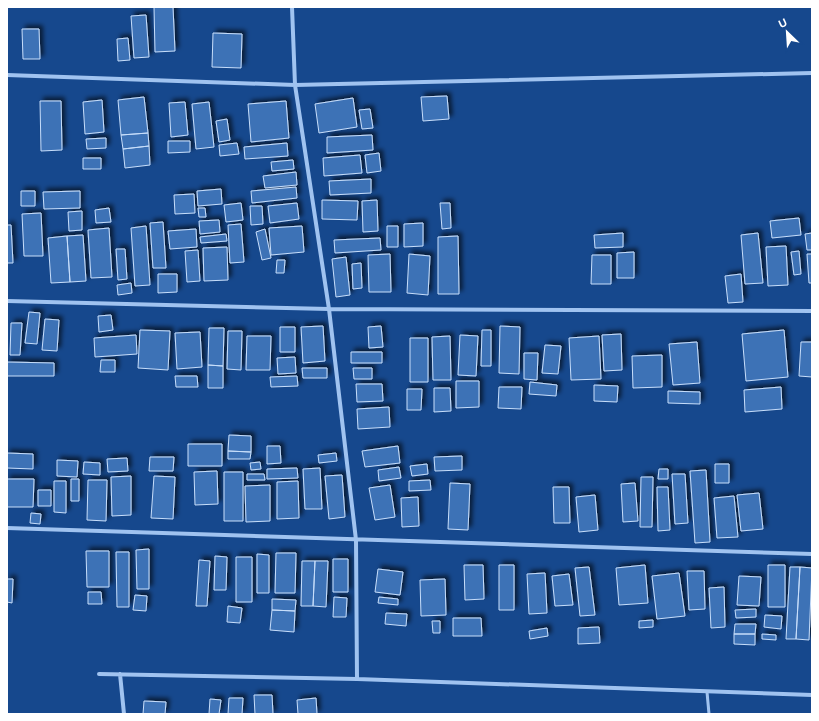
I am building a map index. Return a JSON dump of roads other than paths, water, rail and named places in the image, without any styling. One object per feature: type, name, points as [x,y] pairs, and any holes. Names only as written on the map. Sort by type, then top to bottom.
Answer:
[{"type":"street","points":[[292,7],[295,85],[329,309],[356,540],[357,679]]},
{"type":"street","points":[[7,75],[295,85],[812,73]]},
{"type":"street","points":[[7,301],[329,309],[812,311]]},
{"type":"street","points":[[7,528],[812,554]]},
{"type":"street","points":[[99,674],[357,679],[812,695]]},
{"type":"street","points":[[120,674],[124,714]]},
{"type":"lane","points":[[707,692],[708,714]]}]
